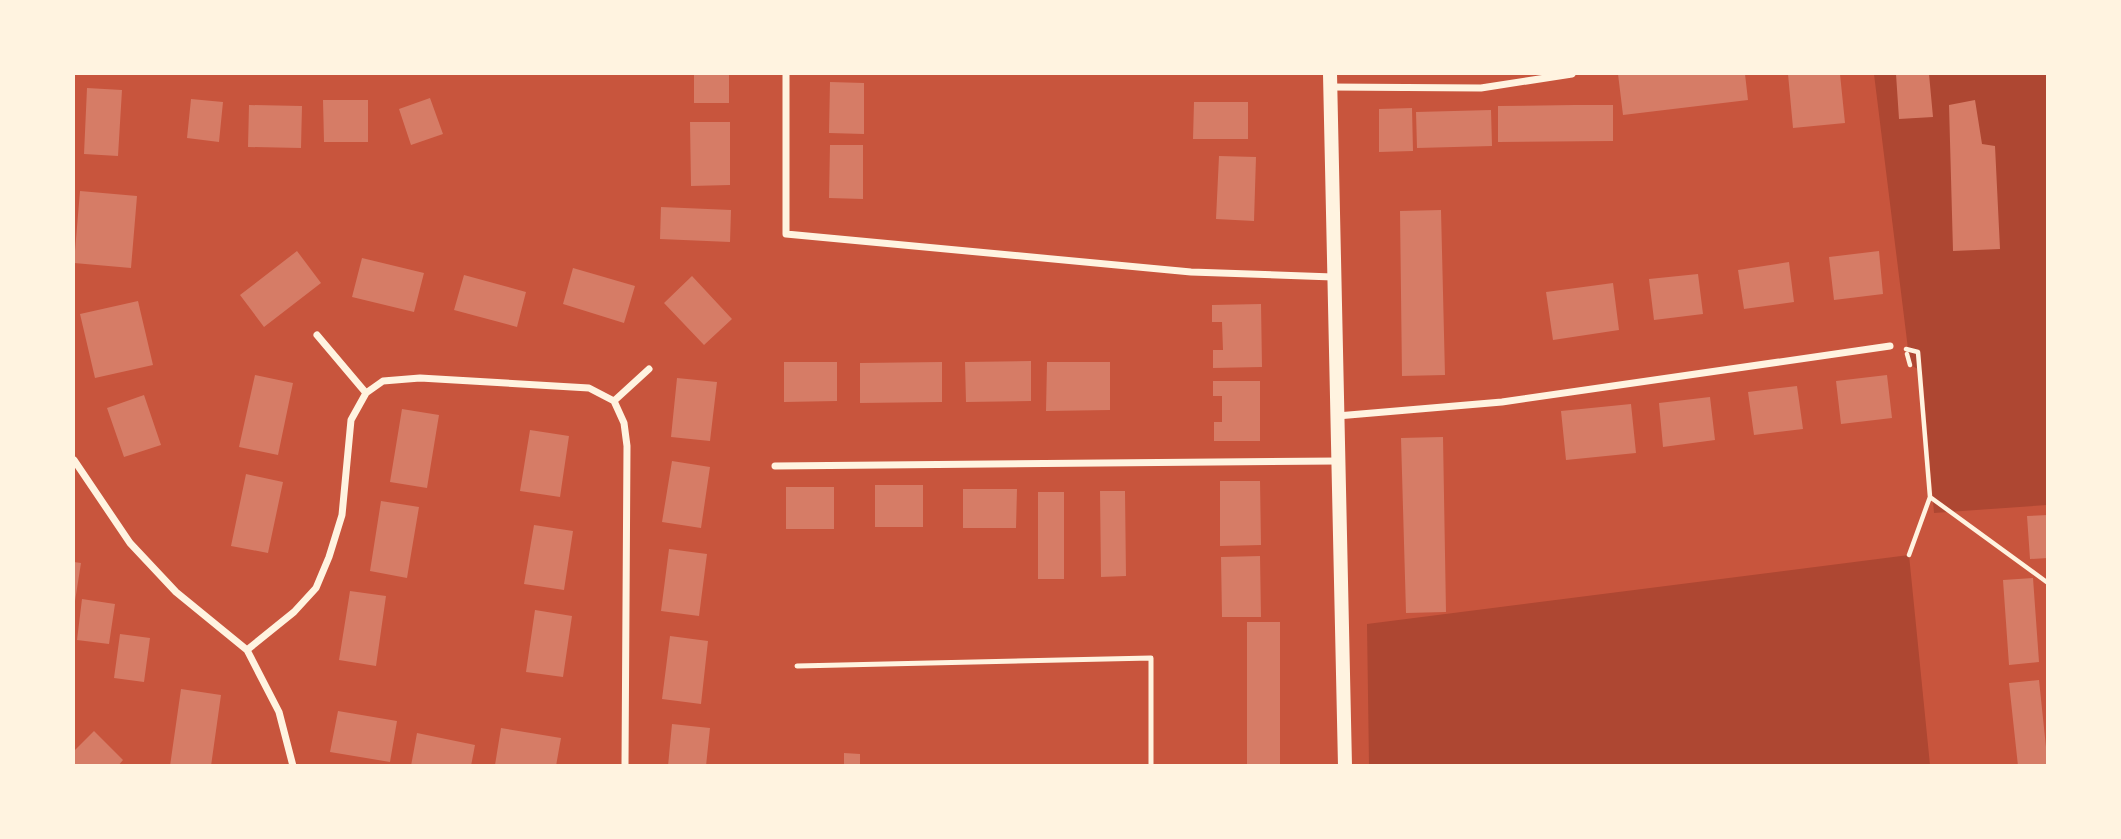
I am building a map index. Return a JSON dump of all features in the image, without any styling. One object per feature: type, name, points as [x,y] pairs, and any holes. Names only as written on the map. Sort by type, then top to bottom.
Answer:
[{"type":"main road","points":[[1330,80],[1345,765]]},
{"type":"street","points":[[786,74],[786,234],[1191,272],[1333,277]]},
{"type":"street","points":[[1330,80],[1480,88],[1572,74]]},
{"type":"street","points":[[317,335],[366,393]]},
{"type":"street","points":[[1337,416],[1502,402],[1890,345]]},
{"type":"street","points":[[614,401],[649,369]]},
{"type":"street","points":[[247,650],[294,612],[316,589],[330,557],[342,514],[351,420],[366,393],[383,381],[420,378],[589,388],[614,401],[624,423],[627,446],[625,765]]},
{"type":"street","points":[[74,460],[130,543],[176,592],[247,650],[279,712],[293,765]]},
{"type":"street","points":[[775,466],[1338,461]]},
{"type":"lane","points":[[796,666],[1151,658],[1151,765]]},
{"type":"path","points":[[1906,349],[1918,352],[1930,497],[1909,555]]},
{"type":"path","points":[[1930,497],[2048,583]]},
{"type":"shaded area","points":[[1874,74],[2047,74],[2047,505],[1934,513],[1922,371],[1910,365]]},
{"type":"shaded area","points":[[1909,555],[1930,765],[1369,765],[1367,624]]},
{"type":"building","points":[[694,74],[729,74],[729,103],[694,103]]},
{"type":"building","points":[[1618,74],[1745,74],[1748,100],[1623,115]]},
{"type":"building","points":[[1788,74],[1840,74],[1845,123],[1793,128]]},
{"type":"building","points":[[1896,74],[1929,74],[1933,117],[1899,119]]},
{"type":"building","points":[[830,82],[864,83],[864,134],[829,133]]},
{"type":"building","points":[[87,88],[122,90],[118,156],[84,154]]},
{"type":"building","points":[[430,98],[443,134],[411,145],[399,109]]},
{"type":"building","points":[[191,99],[223,102],[219,142],[187,138]]},
{"type":"building","points":[[323,100],[368,100],[368,142],[324,142]]},
{"type":"building","points":[[1975,100],[1982,144],[1995,146],[2000,249],[1953,251],[1949,105]]},
{"type":"building","points":[[1194,102],[1248,102],[1248,139],[1193,139]]},
{"type":"building","points":[[249,105],[302,106],[301,148],[248,147]]},
{"type":"building","points":[[1613,105],[1613,141],[1498,142],[1498,106]]},
{"type":"building","points":[[1412,108],[1413,151],[1379,152],[1379,109]]},
{"type":"building","points":[[1491,110],[1492,146],[1417,148],[1416,112]]},
{"type":"building","points":[[690,122],[730,122],[730,185],[691,186]]},
{"type":"building","points":[[830,145],[863,145],[863,199],[829,198]]},
{"type":"building","points":[[1219,156],[1256,157],[1254,221],[1216,219]]},
{"type":"building","points":[[80,191],[137,196],[131,268],[74,263]]},
{"type":"building","points":[[661,207],[731,210],[730,242],[660,239]]},
{"type":"building","points":[[1441,210],[1445,375],[1402,376],[1400,211]]},
{"type":"building","points":[[297,251],[321,283],[264,327],[240,295]]},
{"type":"building","points":[[1879,251],[1883,294],[1834,300],[1829,257]]},
{"type":"building","points":[[362,258],[424,273],[414,312],[352,297]]},
{"type":"building","points":[[1789,262],[1794,302],[1744,309],[1738,270]]},
{"type":"building","points":[[573,268],[635,286],[624,323],[563,304]]},
{"type":"building","points":[[1698,274],[1703,314],[1654,320],[1649,279]]},
{"type":"building","points":[[464,275],[526,292],[517,327],[454,310]]},
{"type":"building","points":[[692,276],[732,319],[704,345],[664,303]]},
{"type":"building","points":[[1613,283],[1619,330],[1553,340],[1546,292]]},
{"type":"building","points":[[138,301],[153,365],[95,378],[80,314]]},
{"type":"building","points":[[1261,304],[1262,367],[1213,368],[1213,350],[1223,350],[1222,322],[1212,322],[1212,305]]},
{"type":"building","points":[[1031,361],[1031,401],[966,402],[965,362]]},
{"type":"building","points":[[784,362],[837,362],[837,401],[784,402]]},
{"type":"building","points":[[942,362],[942,402],[860,403],[860,363]]},
{"type":"building","points":[[1047,362],[1110,362],[1110,410],[1046,411]]},
{"type":"building","points":[[255,375],[293,383],[278,455],[239,447]]},
{"type":"building","points":[[1887,375],[1892,418],[1841,424],[1836,381]]},
{"type":"building","points":[[677,378],[717,382],[710,441],[671,437]]},
{"type":"building","points":[[1213,381],[1260,381],[1260,441],[1214,441],[1214,422],[1222,422],[1222,396],[1213,396]]},
{"type":"building","points":[[1797,386],[1803,429],[1754,435],[1748,392]]},
{"type":"building","points":[[144,395],[161,445],[124,457],[107,408]]},
{"type":"building","points":[[1710,397],[1715,440],[1663,447],[1659,403]]},
{"type":"building","points":[[1631,404],[1636,453],[1566,460],[1561,411]]},
{"type":"building","points":[[402,409],[439,415],[427,488],[390,482]]},
{"type":"building","points":[[530,430],[569,436],[560,497],[520,491]]},
{"type":"building","points":[[1443,437],[1446,612],[1406,613],[1401,438]]},
{"type":"building","points":[[672,461],[710,467],[701,528],[662,522]]},
{"type":"building","points":[[246,474],[283,482],[268,553],[231,546]]},
{"type":"building","points":[[1220,481],[1260,481],[1261,545],[1220,546]]},
{"type":"building","points":[[875,485],[923,485],[923,527],[875,527]]},
{"type":"building","points":[[786,487],[834,487],[834,529],[786,529]]},
{"type":"building","points":[[963,489],[1017,489],[1016,528],[963,528]]},
{"type":"building","points":[[1100,491],[1125,491],[1126,576],[1101,577]]},
{"type":"building","points":[[1038,492],[1064,492],[1064,579],[1038,579]]},
{"type":"building","points":[[381,501],[419,507],[407,578],[370,571]]},
{"type":"building","points":[[2048,515],[2048,558],[2030,559],[2027,516]]},
{"type":"building","points":[[534,525],[573,531],[564,590],[524,584]]},
{"type":"building","points":[[669,549],[707,554],[699,616],[661,611]]},
{"type":"building","points":[[1260,556],[1261,617],[1222,617],[1221,557]]},
{"type":"building","points":[[74,562],[81,563],[75,601],[74,601]]},
{"type":"building","points":[[2033,578],[2039,662],[2009,665],[2003,580]]},
{"type":"building","points":[[350,591],[386,596],[376,666],[339,660]]},
{"type":"building","points":[[82,599],[115,604],[109,644],[77,640]]},
{"type":"building","points":[[535,610],[572,616],[563,677],[526,672]]},
{"type":"building","points":[[1247,622],[1280,622],[1280,766],[1247,766]]},
{"type":"building","points":[[120,634],[150,638],[144,682],[114,678]]},
{"type":"building","points":[[670,636],[708,641],[701,704],[662,699]]},
{"type":"building","points":[[2039,680],[2048,766],[2018,766],[2009,683]]},
{"type":"building","points":[[181,689],[221,695],[211,766],[170,766]]},
{"type":"building","points":[[338,711],[397,721],[390,762],[330,752]]},
{"type":"building","points":[[672,724],[710,728],[706,766],[668,766]]},
{"type":"building","points":[[501,728],[561,738],[556,766],[495,765]]},
{"type":"building","points":[[94,731],[123,760],[118,766],[74,766],[74,751]]},
{"type":"building","points":[[417,733],[475,745],[471,766],[411,766]]},
{"type":"building","points":[[844,753],[860,754],[860,766],[844,766]]}]
